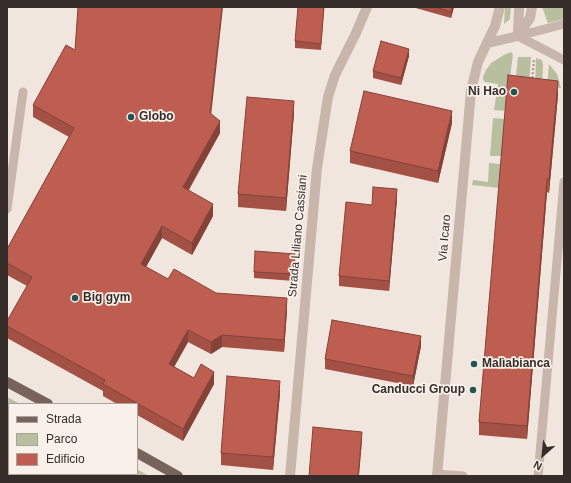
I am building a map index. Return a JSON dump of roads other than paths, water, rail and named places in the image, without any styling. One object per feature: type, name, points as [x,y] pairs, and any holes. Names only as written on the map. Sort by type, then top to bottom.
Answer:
[{"type":"main road","points":[[7,382],[46,403]]},
{"type":"main road","points":[[138,454],[178,476]]},
{"type":"street","name":"Strada Liliano Cassiani","points":[[290,476],[317,168],[328,98],[335,75],[367,7]]},
{"type":"street","name":"Via Icaro","points":[[437,475],[471,91],[478,62],[496,26],[500,7]]},
{"type":"street","points":[[518,36],[519,7]]},
{"type":"street","points":[[488,43],[518,36],[530,18],[532,7]]},
{"type":"lane","points":[[518,36],[564,24]]},
{"type":"lane","points":[[518,36],[564,60]]},
{"type":"lane","points":[[7,209],[23,92]]},
{"type":"lane","points":[[538,476],[564,182]]},
{"type":"lane","points":[[437,475],[462,476]]},
{"type":"place","name":"Ni Hao","points":[[514,92]]},
{"type":"place","name":"Globo","points":[[131,117]]},
{"type":"place","name":"Big gym","points":[[75,298]]},
{"type":"place","name":"Malìabianca","points":[[474,364]]},
{"type":"place","name":"Canducci Group","points":[[473,390]]}]
